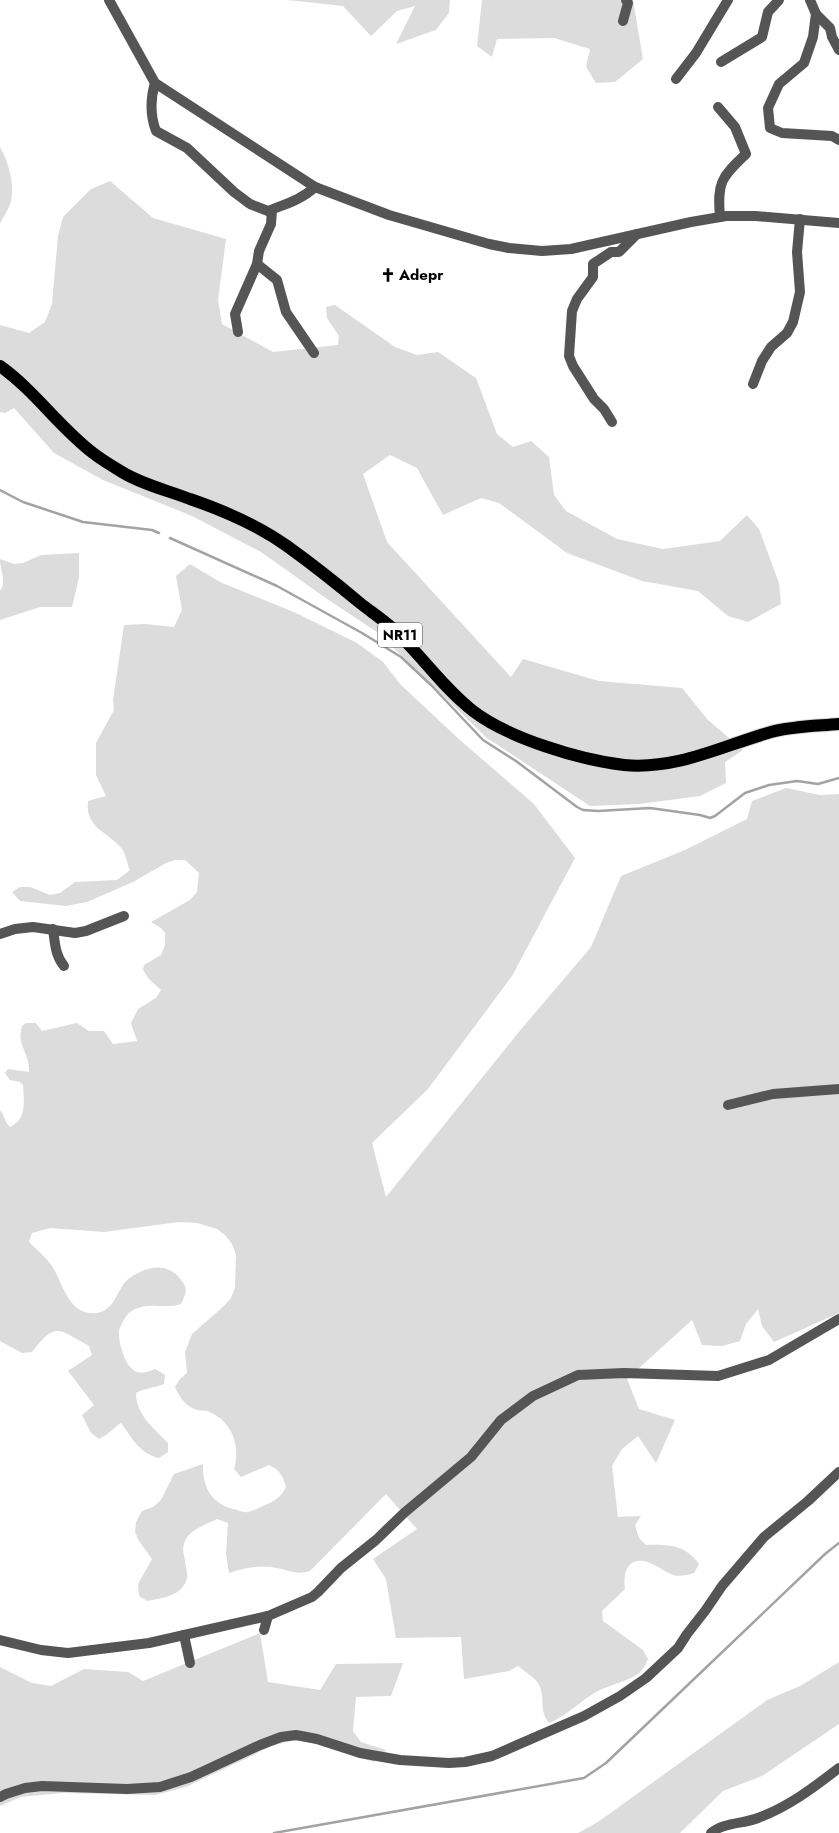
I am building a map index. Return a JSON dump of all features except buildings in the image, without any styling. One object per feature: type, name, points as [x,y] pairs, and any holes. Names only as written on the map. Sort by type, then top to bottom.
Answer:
[{"type":"highway","name":"NR11","points":[[0,366],[17,378],[93,453],[124,473],[149,485],[191,499],[245,521],[284,544],[389,625],[411,646],[440,679],[473,711],[520,737],[548,747],[596,760],[624,765],[651,766],[695,758],[775,731],[839,724]]},
{"type":"street","points":[[109,0],[155,83],[315,187],[389,215],[441,231],[509,248],[542,251],[571,249],[720,217],[755,216],[800,218],[839,223]]},
{"type":"street","points":[[623,21],[628,4],[626,0]]},
{"type":"street","points":[[676,79],[696,54],[728,0]]},
{"type":"street","points":[[721,62],[762,37],[768,12],[779,0]]},
{"type":"street","points":[[810,0],[816,14],[830,28],[832,37],[839,50]]},
{"type":"street","points":[[816,14],[813,37],[804,63],[779,84],[768,108],[770,128],[782,132],[832,136],[839,140]]},
{"type":"street","points":[[155,83],[151,97],[152,121],[156,131],[187,148],[234,192],[250,204],[268,211],[272,210],[279,206],[287,205],[307,195],[315,187]]},
{"type":"street","points":[[718,107],[735,128],[746,154],[724,176],[720,184],[720,217]]},
{"type":"street","points":[[238,332],[235,314],[257,264],[259,251],[271,224],[272,210]]},
{"type":"street","points":[[753,384],[762,361],[771,347],[787,333],[795,317],[800,292],[796,252],[800,218]]},
{"type":"street","points":[[612,422],[604,409],[594,399],[573,366],[569,356],[572,311],[577,298],[593,277],[592,264],[611,252],[619,252],[637,234]]},
{"type":"street","points":[[257,264],[277,280],[286,312],[314,353]]},
{"type":"street","points":[[0,934],[24,928],[53,929],[75,933],[86,931],[124,916]]},
{"type":"street","points":[[53,929],[56,951],[64,966]]},
{"type":"street","points":[[728,1105],[773,1094],[839,1088]]},
{"type":"street","points":[[0,1640],[41,1650],[68,1653],[149,1643],[268,1616],[312,1597],[341,1568],[376,1540],[471,1457],[501,1420],[539,1393],[578,1375],[624,1373],[718,1376],[769,1360],[839,1319]]},
{"type":"street","points":[[0,1797],[25,1788],[42,1786],[127,1789],[160,1788],[191,1777],[260,1745],[281,1737],[296,1735],[317,1738],[360,1753],[400,1760],[454,1763],[492,1756],[584,1716],[620,1696],[646,1678],[678,1648],[706,1611],[722,1586],[764,1537],[808,1501],[839,1472]]},
{"type":"street","points":[[264,1630],[268,1616]]},
{"type":"street","points":[[184,1635],[190,1663]]},
{"type":"street","points":[[712,1833],[721,1827],[758,1818],[792,1803],[839,1768]]},
{"type":"shaded area","points":[[287,0],[450,0],[449,13],[436,30],[396,44],[415,6],[397,11],[371,36],[343,6]]},
{"type":"shaded area","points":[[482,0],[633,0],[643,59],[615,82],[596,83],[586,67],[590,49],[554,38],[497,39],[492,57],[477,46]]},
{"type":"shaded area","points":[[0,147],[8,166],[12,194],[10,204],[0,224]]},
{"type":"shaded area","points":[[110,181],[153,218],[226,239],[218,300],[222,324],[273,352],[338,345],[339,336],[327,318],[326,307],[335,305],[395,347],[417,355],[438,352],[476,378],[497,434],[513,447],[531,441],[549,457],[554,495],[566,511],[617,539],[663,549],[720,541],[747,515],[759,529],[779,583],[781,604],[748,622],[728,616],[698,591],[642,581],[567,553],[499,503],[481,498],[443,515],[417,468],[390,455],[363,474],[387,542],[511,677],[523,659],[599,681],[682,688],[708,720],[743,750],[725,762],[726,783],[700,796],[639,804],[590,806],[487,738],[377,632],[261,552],[192,516],[103,480],[54,453],[14,408],[5,413],[0,412],[0,325],[29,333],[45,322],[52,304],[58,236],[63,217],[91,189]]},
{"type":"shaded area","points":[[79,553],[79,577],[72,607],[40,607],[0,620],[0,591],[3,580],[0,559],[14,564],[23,563],[41,555]]},
{"type":"shaded area","points":[[190,564],[220,582],[296,613],[357,643],[383,662],[401,685],[461,741],[534,804],[575,858],[512,976],[428,1089],[372,1143],[386,1197],[518,1033],[591,947],[621,876],[685,850],[747,819],[752,801],[786,788],[820,795],[839,794],[839,1313],[774,1342],[762,1326],[758,1309],[746,1324],[740,1341],[722,1346],[702,1345],[692,1320],[627,1379],[639,1409],[675,1420],[656,1463],[638,1436],[622,1449],[612,1466],[618,1517],[641,1516],[635,1525],[639,1538],[646,1545],[662,1545],[682,1549],[699,1564],[694,1573],[681,1576],[673,1575],[651,1563],[644,1561],[633,1562],[630,1565],[625,1574],[625,1589],[602,1611],[603,1621],[643,1650],[648,1659],[646,1664],[635,1676],[598,1691],[556,1720],[549,1723],[543,1710],[540,1687],[534,1678],[518,1666],[509,1671],[464,1679],[461,1637],[396,1638],[386,1579],[373,1559],[417,1529],[386,1494],[310,1571],[299,1573],[275,1568],[254,1567],[229,1573],[226,1554],[228,1523],[217,1519],[196,1530],[186,1539],[183,1549],[187,1578],[181,1589],[171,1595],[147,1601],[139,1596],[138,1584],[152,1559],[139,1541],[135,1532],[136,1522],[142,1511],[153,1507],[161,1500],[174,1474],[203,1464],[206,1486],[214,1498],[225,1506],[245,1512],[254,1510],[274,1501],[282,1494],[286,1487],[280,1473],[269,1465],[241,1477],[234,1469],[236,1460],[235,1443],[228,1427],[216,1415],[190,1407],[181,1398],[175,1387],[180,1379],[187,1373],[185,1352],[192,1334],[224,1306],[231,1298],[235,1288],[236,1255],[232,1244],[225,1235],[217,1229],[197,1223],[179,1222],[104,1232],[50,1228],[32,1233],[29,1242],[52,1266],[73,1304],[85,1312],[95,1313],[108,1308],[114,1302],[126,1281],[135,1274],[146,1269],[164,1268],[170,1270],[180,1278],[184,1284],[186,1292],[181,1304],[174,1306],[149,1306],[137,1308],[130,1312],[119,1331],[123,1354],[133,1370],[142,1373],[155,1369],[165,1375],[164,1384],[136,1393],[142,1415],[168,1443],[168,1452],[159,1458],[146,1453],[141,1449],[121,1423],[99,1439],[91,1433],[82,1415],[94,1405],[68,1371],[92,1355],[89,1346],[64,1332],[58,1331],[52,1332],[47,1336],[32,1352],[22,1353],[0,1341],[0,1110],[10,1127],[15,1124],[22,1114],[24,1103],[23,1085],[20,1082],[10,1080],[5,1073],[8,1069],[29,1072],[29,1065],[21,1039],[22,1026],[26,1023],[36,1023],[42,1031],[77,1023],[89,1031],[104,1031],[113,1044],[137,1041],[131,1023],[138,1009],[156,998],[161,990],[149,979],[143,970],[144,965],[161,955],[165,945],[165,933],[161,928],[151,922],[190,900],[197,892],[199,873],[185,860],[175,860],[166,863],[133,882],[87,902],[66,906],[20,901],[12,892],[20,887],[30,887],[50,895],[60,893],[75,882],[117,880],[130,870],[122,849],[99,829],[90,818],[88,801],[106,796],[96,775],[96,743],[114,710],[113,700],[124,625],[145,624],[174,627],[182,610],[176,576]]},
{"type":"shaded area","points":[[260,1633],[268,1682],[320,1690],[336,1664],[403,1663],[391,1696],[356,1697],[353,1731],[361,1742],[386,1750],[374,1762],[306,1741],[290,1741],[272,1746],[186,1787],[155,1795],[62,1793],[21,1797],[0,1806],[0,1667],[32,1683],[51,1686],[84,1669],[128,1672],[143,1681]]},
{"type":"shaded area","points":[[839,1662],[839,1724],[762,1776],[723,1791],[680,1833],[578,1833],[598,1822],[767,1700],[800,1686]]},
{"type":"waterway","points":[[0,490],[23,502],[83,522],[152,530],[159,533]]},
{"type":"waterway","points":[[170,538],[277,586],[362,633],[401,657],[431,685],[483,740],[516,761],[583,810],[598,811],[650,808],[700,815],[710,818],[715,816],[745,793],[769,785],[797,781],[818,784],[839,778]]},
{"type":"waterway","points":[[274,1833],[584,1778],[606,1763],[825,1554],[839,1543]]},
{"type":"place","name":"Adepr","points":[[388,275]]}]
